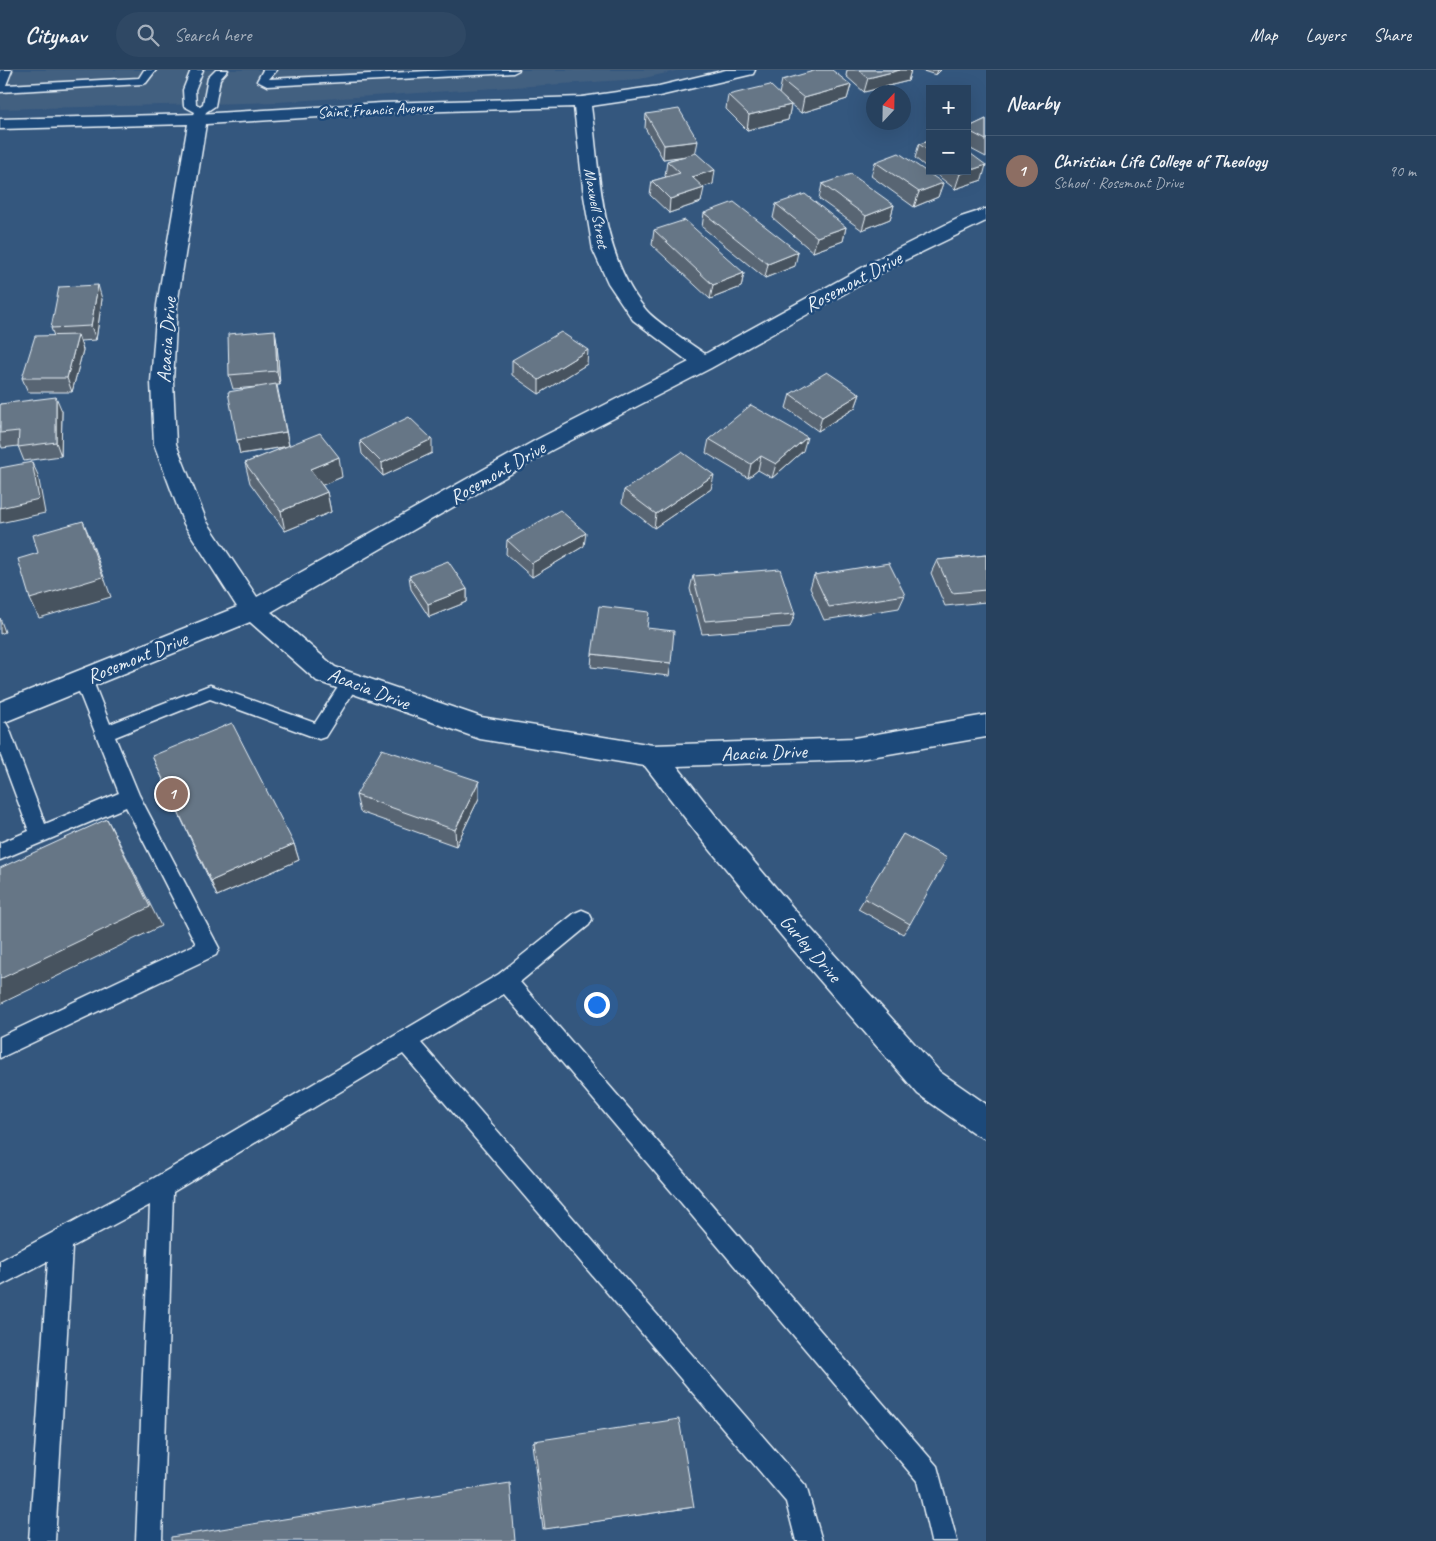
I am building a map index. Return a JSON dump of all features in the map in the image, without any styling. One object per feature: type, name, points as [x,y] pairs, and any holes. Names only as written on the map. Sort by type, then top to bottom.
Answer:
[{"type":"street","name":"Saint Francis Avenue","points":[[0,124],[382,108],[582,102],[659,91],[713,74],[747,70]]},
{"type":"street","name":"Maxwell Street","points":[[582,102],[603,250],[618,283],[640,316],[704,363]]},
{"type":"street","name":"Acacia Drive","points":[[199,115],[168,305],[162,382],[165,444],[196,524],[253,611],[326,674],[480,728],[653,756],[854,749],[986,726]]},
{"type":"street","name":"Rosemont Drive","points":[[0,713],[253,611],[544,445],[704,363],[894,258],[968,221],[986,215]]},
{"type":"street","name":"Gurley Drive","points":[[653,756],[712,832],[795,931],[929,1083],[986,1123]]},
{"type":"lane","points":[[6,70],[0,88],[142,81],[150,70]]},
{"type":"lane","points":[[197,70],[188,90],[190,106],[199,115],[209,106],[214,78],[222,70]]},
{"type":"lane","points":[[271,70],[266,73],[263,81],[267,83],[513,70]]},
{"type":"lane","points":[[0,1048],[209,948],[130,797],[83,679]]},
{"type":"lane","points":[[105,733],[210,692],[319,732],[350,683]]},
{"type":"lane","points":[[0,728],[40,836]]},
{"type":"lane","points":[[0,852],[130,797]]},
{"type":"lane","points":[[0,1274],[162,1186],[406,1041],[506,980],[582,919]]},
{"type":"lane","points":[[506,980],[928,1475],[944,1541]]},
{"type":"lane","points":[[406,1041],[797,1495],[809,1541]]},
{"type":"lane","points":[[148,1541],[162,1186]]},
{"type":"lane","points":[[42,1541],[61,1241]]},
{"type":"shaded area","points":[[0,70],[680,70],[640,79],[277,102],[0,109]]},
{"type":"building","points":[[817,70],[832,70],[851,85],[804,98],[782,80]]},
{"type":"building","points":[[859,70],[900,70],[868,78]]},
{"type":"building","points":[[770,85],[791,105],[749,115],[728,95]]},
{"type":"building","points":[[679,109],[698,141],[664,145],[646,114]]},
{"type":"building","points":[[986,119],[986,140],[971,132],[971,126]]},
{"type":"building","points":[[926,142],[926,149],[919,144]]},
{"type":"building","points":[[696,153],[715,170],[692,177],[704,188],[670,199],[652,181],[680,173],[667,161]]},
{"type":"building","points":[[899,153],[926,171],[926,175],[931,175],[943,183],[919,192],[875,162]]},
{"type":"building","points":[[971,154],[986,165],[971,170]]},
{"type":"building","points":[[851,174],[894,205],[866,216],[822,184]]},
{"type":"building","points":[[805,194],[846,227],[817,237],[776,204]]},
{"type":"building","points":[[734,202],[798,252],[768,264],[704,213]]},
{"type":"building","points":[[685,220],[744,273],[713,285],[654,230]]},
{"type":"building","points":[[98,285],[91,326],[51,328],[59,287]]},
{"type":"building","points":[[275,330],[277,371],[229,375],[228,334]]},
{"type":"building","points":[[561,332],[588,350],[539,380],[512,360]]},
{"type":"building","points":[[78,335],[67,378],[22,378],[35,336]]},
{"type":"building","points":[[827,372],[860,394],[822,417],[790,394]]},
{"type":"building","points":[[276,384],[286,432],[237,440],[228,392]]},
{"type":"building","points":[[56,397],[56,442],[18,447],[19,431],[0,433],[0,404]]},
{"type":"building","points":[[751,405],[807,437],[776,464],[761,456],[751,464],[709,439]]},
{"type":"building","points":[[409,417],[432,439],[382,463],[360,441]]},
{"type":"building","points":[[320,433],[339,457],[310,469],[327,492],[281,511],[245,463]]},
{"type":"building","points":[[682,452],[714,475],[656,514],[624,490]]},
{"type":"building","points":[[32,462],[39,499],[0,508],[0,468]]},
{"type":"building","points":[[560,510],[586,533],[532,563],[507,540]]},
{"type":"building","points":[[83,521],[103,577],[30,599],[18,559],[38,553],[33,535]]},
{"type":"building","points":[[986,555],[986,590],[952,593],[937,560]]},
{"type":"building","points":[[448,561],[467,589],[428,604],[409,576]]},
{"type":"building","points":[[889,563],[905,595],[829,607],[814,575]]},
{"type":"building","points":[[780,569],[795,614],[705,621],[693,576]]},
{"type":"building","points":[[599,606],[649,612],[647,628],[674,631],[671,663],[592,654]]},
{"type":"building","points":[[232,723],[294,844],[211,881],[152,756]]},
{"type":"building","points":[[382,749],[479,781],[455,830],[356,795]]},
{"type":"building","points":[[107,819],[150,907],[0,979],[0,868]]},
{"type":"building","points":[[903,834],[947,858],[910,924],[864,898]]},
{"type":"building","points":[[679,1419],[694,1507],[545,1529],[534,1441]]},
{"type":"building","points":[[510,1483],[515,1541],[171,1541],[171,1537]]},
{"type":"place","name":"Christian Life College of Theology","points":[[172,794]]}]
